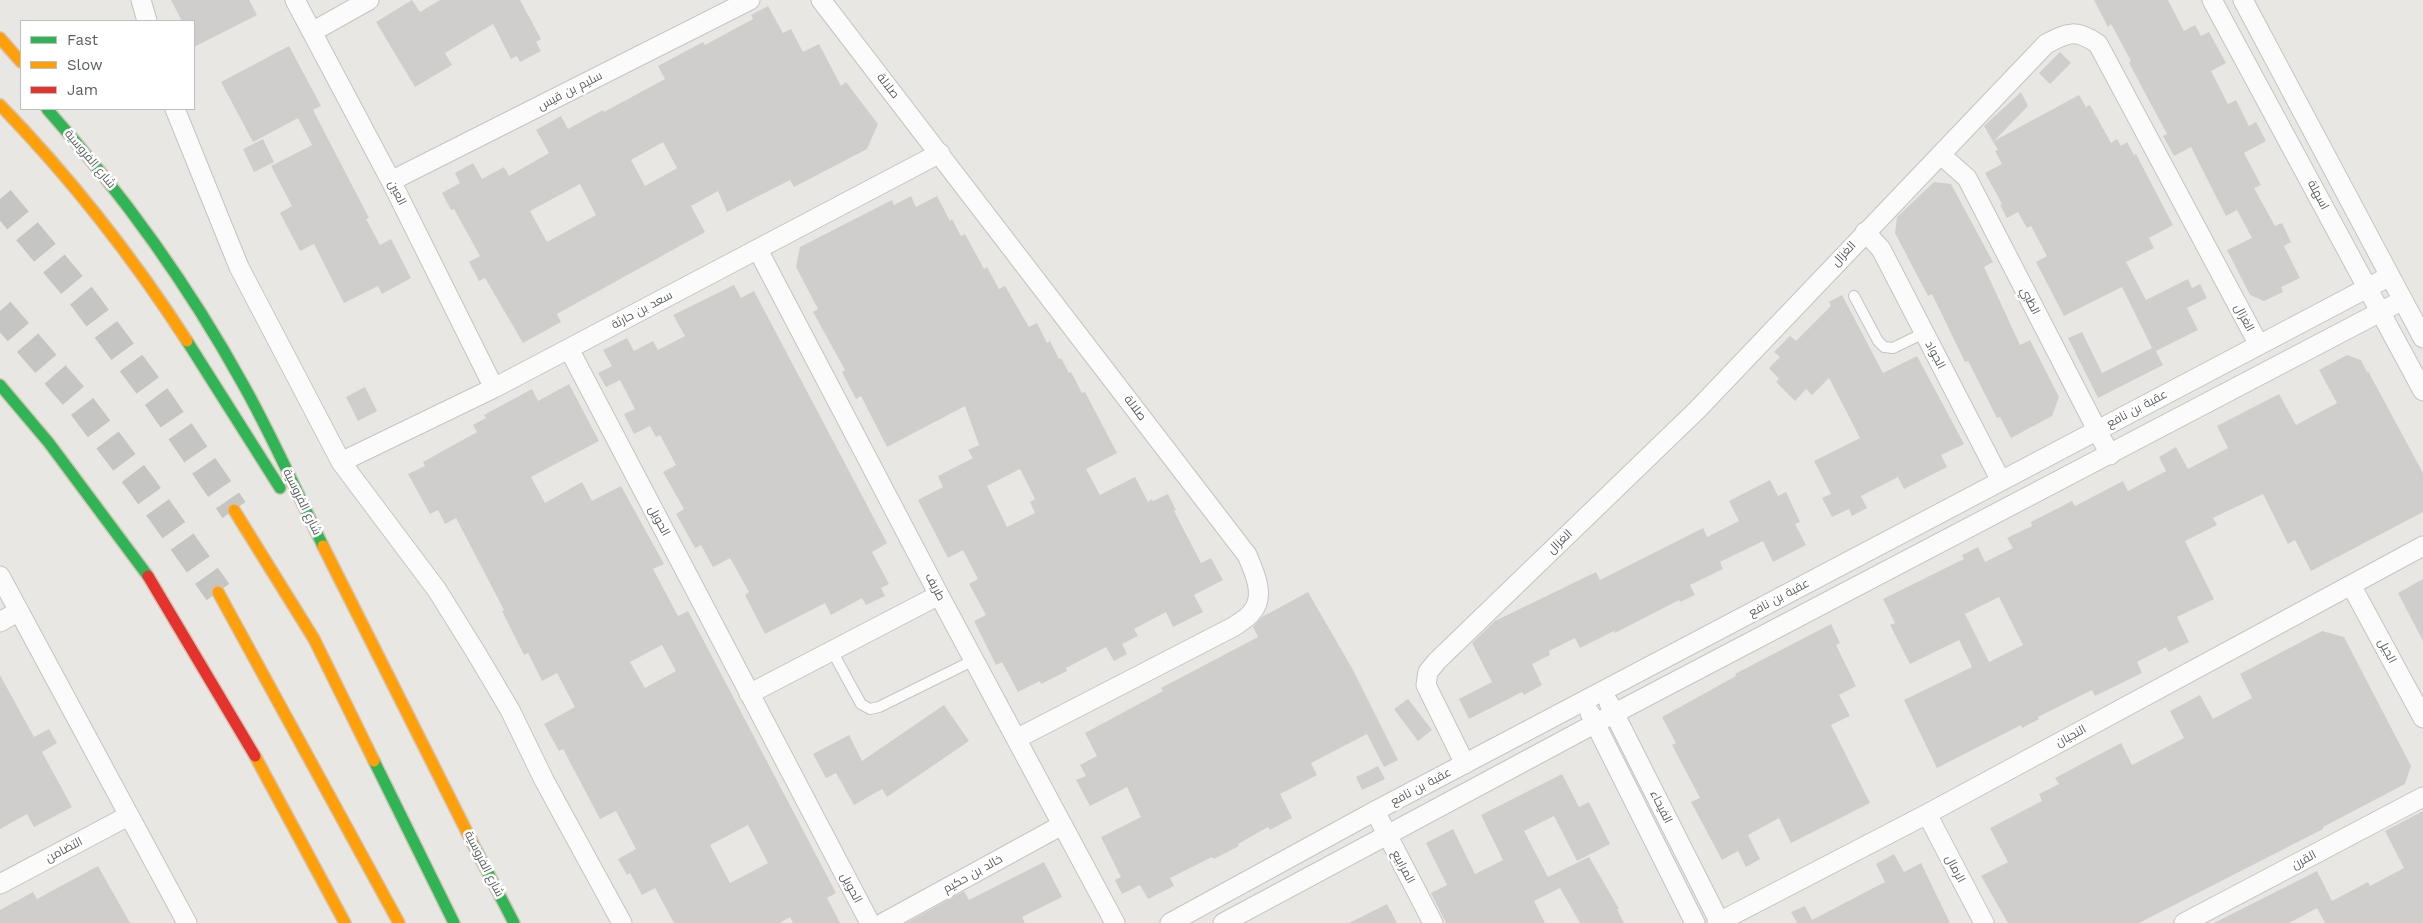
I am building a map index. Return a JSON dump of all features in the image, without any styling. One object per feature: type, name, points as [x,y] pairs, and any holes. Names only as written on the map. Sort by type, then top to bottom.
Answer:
[{"type":"main road","points":[[0,38],[20,61]]},
{"type":"main road","points":[[0,105],[29,134],[70,181],[128,254],[158,296],[256,452],[330,561]]},
{"type":"main road","name":"شارع الفروسية","points":[[48,110],[94,163],[159,249],[218,340],[270,435],[330,561],[514,923]]},
{"type":"main road","points":[[61,110],[94,163]]},
{"type":"main road","points":[[0,118],[29,134]]},
{"type":"main road","points":[[0,385],[49,443],[152,581],[256,758],[345,923]]},
{"type":"main road","points":[[234,510],[314,639],[454,923]]},
{"type":"main road","points":[[218,592],[399,923]]},
{"type":"street","points":[[141,0],[147,20]]},
{"type":"street","name":"العين","points":[[294,0],[391,181],[494,388]]},
{"type":"street","points":[[312,32],[369,0]]},
{"type":"street","name":"سليم بن قيس","points":[[391,181],[750,0]]},
{"type":"street","name":"صلالة","points":[[821,0],[1247,555],[1257,577],[1258,594],[1253,612],[1233,627],[1016,739]]},
{"type":"street","name":"اسهلة","points":[[2212,0],[2423,391]]},
{"type":"street","name":"اسهلة","points":[[2243,0],[2423,338]]},
{"type":"street","name":"الغزال","points":[[1465,764],[1426,684],[1428,672],[1437,660],[1697,410],[1864,232],[1941,155],[2046,44],[2066,33],[2082,33],[2098,44],[2259,345]]},
{"type":"street","points":[[175,110],[239,267],[341,462],[437,590],[475,651],[510,710],[544,780],[622,923]]},
{"type":"street","name":"سعد بن حارثة","points":[[341,462],[494,388],[940,153]]},
{"type":"street","name":"الظبي","points":[[1941,155],[1967,178],[2110,455]]},
{"type":"street","name":"الجواد","points":[[1864,232],[1881,249],[2001,481]]},
{"type":"street","name":"طريف","points":[[758,250],[939,595],[1115,923]]},
{"type":"street","name":"عقبة بن نافع","points":[[1170,923],[1374,811],[2390,276]]},
{"type":"street","points":[[1223,923],[1387,837],[1596,723],[2403,300]]},
{"type":"street","name":"الحويل","points":[[569,349],[870,923]]},
{"type":"street","name":"النجيان","points":[[1718,923],[1927,814],[2423,546]]},
{"type":"street","points":[[0,576],[187,923]]},
{"type":"street","name":"الجيل","points":[[2352,585],[2423,718]]},
{"type":"street","points":[[749,694],[939,595]]},
{"type":"street","points":[[0,622],[19,611]]},
{"type":"street","name":"الفيحاء","points":[[1602,691],[1718,923]]},
{"type":"street","name":"الفيحاء","points":[[1584,701],[1695,923]]},
{"type":"street","name":"القرن","points":[[2184,923],[2423,797]]},
{"type":"street","name":"المرابيع","points":[[1374,811],[1433,923]]},
{"type":"street","name":"الرمال","points":[[1927,814],[1984,923]]},
{"type":"street","name":"التضامن","points":[[0,884],[128,816]]},
{"type":"street","name":"خالد بن حكيم","points":[[883,923],[1062,825]]},
{"type":"lane","points":[[1854,296],[1884,347],[1893,348],[1924,333]]},
{"type":"lane","points":[[832,651],[861,704],[870,709],[974,660]]},
{"type":"building","points":[[171,0],[249,0],[257,15],[195,46],[195,20],[181,20]]},
{"type":"building","points":[[412,0],[420,12],[440,0],[520,0],[541,39],[536,42],[541,51],[520,62],[517,56],[511,59],[493,24],[445,53],[452,65],[415,87],[376,22]]},
{"type":"building","points":[[2094,0],[2168,0],[2184,31],[2195,25],[2201,36],[2209,32],[2226,63],[2211,71],[2228,104],[2236,100],[2249,126],[2256,122],[2266,141],[2244,153],[2261,185],[2254,188],[2275,226],[2282,223],[2291,242],[2284,246],[2300,278],[2281,287],[2283,292],[2264,301],[2250,295],[2227,250],[2252,238],[2237,210],[2226,216],[2191,147],[2174,156],[2163,136],[2167,134],[2129,63],[2131,61],[2111,24],[2108,27]]},
{"type":"building","points":[[768,6],[783,33],[791,29],[803,52],[819,44],[841,86],[846,82],[878,124],[867,149],[794,187],[790,180],[727,212],[718,191],[691,206],[705,232],[557,314],[561,322],[523,343],[485,278],[479,281],[469,262],[480,256],[454,209],[451,210],[442,193],[460,183],[455,173],[473,163],[482,179],[504,167],[509,176],[549,153],[536,130],[561,116],[568,129],[603,110],[604,112],[665,79],[658,66],[703,42],[705,45],[753,19],[751,15]],"holes":[[[663,142],[677,168],[645,186],[631,160]],[[580,184],[596,215],[547,242],[530,211]]]},
{"type":"building","points":[[289,46],[321,106],[313,110],[369,218],[366,219],[380,245],[391,239],[411,278],[382,294],[378,286],[344,303],[314,244],[300,251],[280,213],[292,206],[271,166],[312,145],[298,118],[253,142],[221,82]]},
{"type":"building","points":[[2060,52],[2071,63],[2050,84],[2039,73]]},
{"type":"building","points":[[2021,92],[2028,106],[1994,141],[2079,95],[2086,107],[2090,105],[2111,143],[2117,139],[2121,146],[2127,142],[2134,155],[2136,154],[2173,225],[2149,238],[2154,248],[2126,262],[2146,300],[2188,279],[2192,288],[2200,284],[2207,298],[2187,308],[2198,330],[2156,351],[2163,365],[2098,398],[2068,338],[2082,332],[2102,373],[2152,348],[2122,287],[2064,316],[2036,262],[2047,256],[2031,226],[2027,228],[2018,212],[2007,218],[2000,205],[2002,204],[1985,173],[2002,164],[1995,151],[1998,150],[1984,126]]},
{"type":"building","points":[[263,139],[274,162],[254,172],[243,149]]},
{"type":"building","points":[[1934,182],[1951,184],[1993,262],[1984,267],[2020,345],[2030,340],[2059,397],[2052,416],[2011,438],[2000,417],[1997,418],[1968,361],[1965,362],[1932,294],[1928,296],[1895,233],[1897,217]]},
{"type":"building","points":[[911,196],[916,207],[937,196],[950,221],[952,219],[961,236],[965,234],[984,269],[987,267],[999,289],[1005,286],[1029,327],[1037,323],[1047,343],[1050,341],[1059,359],[1061,358],[1069,373],[1071,372],[1082,393],[1085,392],[1117,453],[1086,469],[1100,495],[1135,477],[1148,502],[1168,494],[1176,510],[1174,511],[1201,563],[1211,558],[1223,580],[1194,595],[1203,612],[1173,627],[1166,612],[1134,629],[1138,636],[1122,644],[1127,654],[1114,661],[1106,647],[1066,668],[1067,671],[1041,684],[1040,681],[1018,692],[1002,662],[996,665],[974,621],[986,615],[969,584],[978,579],[963,550],[948,558],[918,500],[943,487],[938,476],[973,458],[968,450],[979,445],[965,406],[887,447],[861,396],[856,399],[842,372],[845,370],[813,312],[818,309],[796,267],[800,247],[892,200],[894,205]],"holes":[[[1020,469],[1035,499],[1030,502],[1035,513],[1007,527],[987,486]]]},
{"type":"building","points":[[734,285],[741,298],[754,291],[887,543],[872,552],[889,584],[881,588],[885,596],[866,605],[862,598],[831,615],[825,603],[765,634],[745,595],[749,592],[730,558],[713,567],[701,545],[695,548],[676,514],[684,509],[663,472],[676,465],[660,435],[656,437],[650,426],[634,434],[624,414],[635,409],[620,380],[606,387],[598,373],[612,366],[603,350],[627,338],[634,351],[653,341],[658,350],[685,336],[673,315]]},
{"type":"building","points":[[1842,295],[1883,373],[1917,356],[1964,444],[1941,455],[1947,467],[1904,489],[1898,477],[1861,496],[1867,508],[1852,516],[1849,509],[1832,517],[1822,498],[1831,494],[1814,461],[1860,438],[1829,378],[1812,395],[1806,389],[1795,401],[1776,382],[1779,379],[1769,368],[1780,357],[1774,352],[1790,336],[1796,341],[1831,306],[1829,302]]},
{"type":"building","points":[[2347,355],[2361,360],[2423,473],[2423,512],[2311,571],[2295,540],[2288,544],[2263,494],[2213,518],[2217,525],[2185,541],[2214,599],[2177,617],[2189,642],[2169,652],[2166,647],[2137,662],[2142,673],[2095,696],[2092,690],[2038,717],[2039,719],[2022,728],[2021,725],[1937,768],[1904,700],[1972,667],[1959,640],[1910,664],[1890,625],[1895,623],[1883,599],[1964,559],[1962,555],[1978,547],[1985,562],[2013,548],[2007,538],[2032,526],[2031,522],[2072,501],[2075,506],[2123,481],[2128,491],[2166,471],[2159,457],[2176,447],[2188,469],[2228,448],[2217,426],[2279,394],[2296,425],[2337,403],[2319,370]],"holes":[[[1999,597],[2023,645],[1989,662],[1965,614]]]},
{"type":"building","points":[[569,384],[599,441],[531,477],[545,503],[582,482],[592,501],[621,486],[664,564],[653,569],[678,616],[688,611],[836,893],[827,898],[840,923],[793,923],[790,917],[780,923],[674,923],[655,888],[642,895],[630,873],[627,875],[618,859],[636,849],[616,811],[600,819],[563,749],[559,751],[544,724],[575,707],[557,673],[542,681],[528,653],[524,655],[502,611],[504,610],[456,518],[445,524],[438,510],[430,514],[408,474],[425,466],[423,462],[477,432],[473,425],[486,418],[484,415],[532,389],[538,401]],"holes":[[[662,645],[676,671],[645,688],[630,662]],[[748,825],[768,863],[730,883],[710,845]]]},
{"type":"building","points":[[365,387],[377,411],[358,421],[346,397]]},
{"type":"building","points":[[1770,480],[1778,496],[1786,492],[1800,522],[1795,524],[1806,545],[1773,562],[1763,541],[1720,562],[1723,569],[1690,585],[1695,595],[1680,602],[1679,600],[1615,633],[1614,631],[1580,648],[1575,638],[1549,651],[1550,655],[1532,664],[1542,685],[1524,695],[1522,692],[1469,719],[1459,699],[1492,682],[1472,643],[1495,621],[1596,572],[1600,580],[1703,528],[1707,537],[1739,521],[1729,501]]},
{"type":"building","points":[[2423,579],[2423,641],[2398,593]]},
{"type":"building","points":[[1308,592],[1353,670],[1398,760],[1384,767],[1367,734],[1311,763],[1317,775],[1280,794],[1292,818],[1270,830],[1268,827],[1238,844],[1239,846],[1170,878],[1174,886],[1148,899],[1140,885],[1122,894],[1115,880],[1121,877],[1101,837],[1141,817],[1127,787],[1090,806],[1076,780],[1086,776],[1080,765],[1097,756],[1085,733],[1163,691],[1161,688],[1258,637],[1253,627],[1262,617]]},
{"type":"building","points":[[1831,624],[1840,643],[1836,645],[1856,686],[1839,695],[1850,716],[1831,725],[1870,803],[1791,843],[1779,818],[1748,835],[1760,859],[1746,867],[1738,851],[1722,860],[1691,802],[1700,798],[1672,745],[1676,743],[1662,717],[1736,676],[1735,674]]},
{"type":"building","points":[[2322,631],[2344,637],[2411,766],[2405,784],[2323,827],[2323,829],[2139,923],[2008,923],[1981,876],[2008,862],[1990,828],[2042,801],[2039,794],[2059,784],[2055,778],[2121,743],[2132,765],[2184,738],[2170,711],[2200,695],[2213,719],[2252,698],[2240,674]]},
{"type":"building","points":[[0,675],[34,737],[49,729],[57,743],[42,752],[72,807],[34,827],[27,814],[0,829]]},
{"type":"building","points":[[1408,699],[1432,730],[1418,741],[1394,709]]},
{"type":"building","points":[[944,705],[969,741],[887,797],[882,789],[854,805],[836,773],[826,778],[813,754],[849,735],[862,761]]},
{"type":"building","points":[[1378,766],[1385,779],[1362,790],[1356,777]]},
{"type":"building","points":[[1562,774],[1579,807],[1589,802],[1610,844],[1577,861],[1554,816],[1524,831],[1548,877],[1589,857],[1619,909],[1617,909],[1624,923],[1580,923],[1560,888],[1534,901],[1545,923],[1446,923],[1431,893],[1447,885],[1426,843],[1453,829],[1475,874],[1503,860],[1481,815]]},
{"type":"building","points":[[2423,811],[2423,923],[2325,923],[2317,908],[2289,923],[2214,923],[2317,871],[2332,901],[2368,882],[2370,886],[2404,868],[2385,831]]},
{"type":"building","points":[[1894,854],[1904,872],[1921,863],[1950,923],[1797,923],[1791,912],[1805,906],[1812,920],[1885,882],[1876,864]]},
{"type":"building","points":[[1044,862],[1062,897],[1022,917],[1025,923],[906,923],[964,891],[969,900]]},
{"type":"building","points":[[98,866],[130,923],[0,923],[0,910],[33,892],[37,899]]},
{"type":"building","points":[[1387,904],[1397,923],[1349,923]]},
{"type":"tunnel","points":[[0,199],[82,297],[160,402],[234,510]]},
{"type":"tunnel","points":[[0,311],[78,401],[143,487],[218,592]]},
{"type":"traffic: fast","points":[[48,110],[128,208],[201,312],[255,406],[323,546]]},
{"type":"traffic: fast","points":[[187,341],[280,488]]},
{"type":"traffic: fast","points":[[0,385],[49,443],[148,576]]},
{"type":"traffic: fast","points":[[374,761],[454,923]]},
{"type":"traffic: fast","points":[[472,842],[514,923]]},
{"type":"traffic: slow","points":[[0,38],[20,61]]},
{"type":"traffic: slow","points":[[0,105],[100,218],[145,279],[187,341]]},
{"type":"traffic: slow","points":[[234,510],[314,639],[374,761]]},
{"type":"traffic: slow","points":[[323,546],[472,842]]},
{"type":"traffic: slow","points":[[218,592],[399,923]]},
{"type":"traffic: slow","points":[[255,756],[345,923]]},
{"type":"traffic: jam","points":[[148,576],[255,756]]}]
